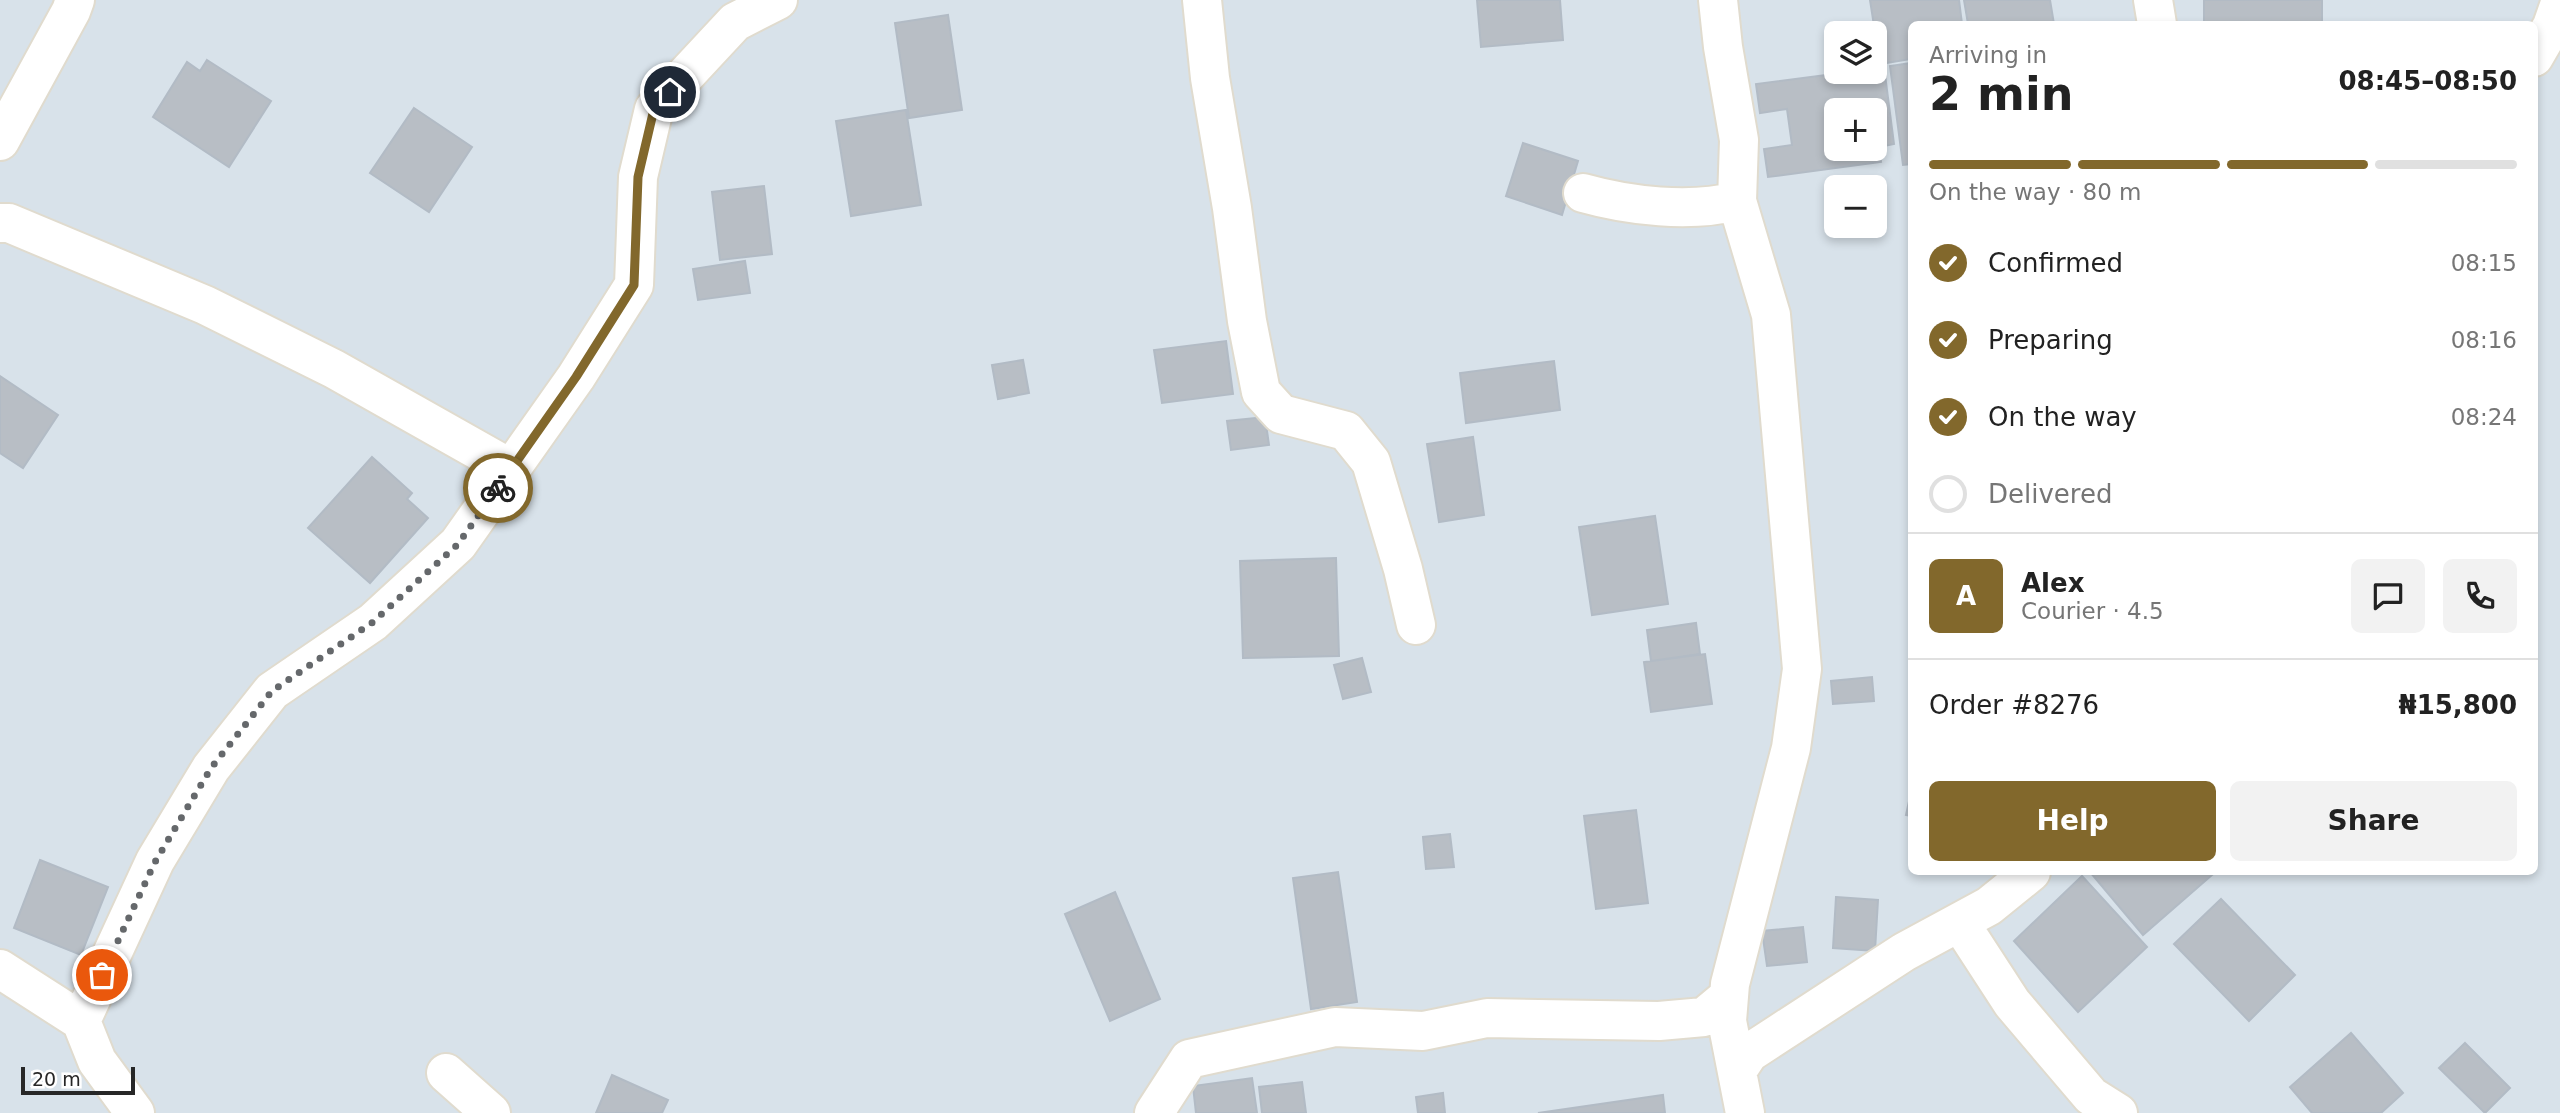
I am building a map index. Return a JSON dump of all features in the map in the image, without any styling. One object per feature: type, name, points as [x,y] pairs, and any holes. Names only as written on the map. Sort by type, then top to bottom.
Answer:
[{"type":"street","points":[[0,141],[75,0]]},
{"type":"street","points":[[81,1021],[155,862],[211,768],[272,691],[373,622],[458,544],[576,377],[634,285],[638,177],[654,109],[735,22],[778,0]]},
{"type":"street","points":[[1202,0],[1210,78],[1233,208],[1247,321],[1261,392],[1280,415],[1346,431],[1371,461],[1403,569],[1416,625]]},
{"type":"street","points":[[1718,0],[1739,139],[1737,201],[1771,315],[1802,669],[1791,748],[1728,997],[1727,1021],[1745,1113]]},
{"type":"street","points":[[2153,0],[2156,21]]},
{"type":"street","points":[[2538,50],[2552,26],[2560,3]]},
{"type":"street","points":[[1583,193],[1613,202],[1712,208],[1737,201]]},
{"type":"street","points":[[0,223],[9,223],[205,305],[334,369],[511,469]]},
{"type":"street","points":[[1737,1071],[1749,1053],[1905,952],[1989,906],[2027,875]]},
{"type":"street","points":[[1959,923],[2012,1003],[2091,1096],[2118,1113]]},
{"type":"street","points":[[0,969],[81,1021],[97,1061],[135,1113]]},
{"type":"street","points":[[1153,1113],[1189,1059],[1335,1027],[1423,1031],[1487,1018],[1659,1021],[1704,1017],[1728,997]]},
{"type":"street","points":[[446,1073],[491,1113]]},
{"type":"building","points":[[1477,0],[1560,0],[1563,40],[1481,47]]},
{"type":"building","points":[[1870,0],[1959,0],[1962,21],[1908,21],[1908,59],[1887,63],[1887,21],[1873,21]]},
{"type":"building","points":[[1964,0],[2050,0],[2054,21],[1968,21]]},
{"type":"building","points":[[2204,0],[2322,0],[2322,21],[2204,21]]},
{"type":"building","points":[[948,15],[962,110],[909,118],[895,23]]},
{"type":"building","points":[[207,60],[271,101],[229,167],[153,117],[187,62],[200,71]]},
{"type":"building","points":[[1908,63],[1908,164],[1903,165],[1890,66]]},
{"type":"building","points":[[1824,75],[1824,84],[1886,84],[1894,144],[1887,145],[1887,98],[1824,98],[1824,161],[1881,162],[1768,177],[1764,149],[1792,145],[1787,109],[1760,113],[1756,84]]},
{"type":"building","points":[[414,108],[472,147],[429,212],[370,173]]},
{"type":"building","points":[[906,110],[921,205],[851,216],[836,121]]},
{"type":"building","points":[[1523,143],[1578,161],[1562,215],[1506,196]]},
{"type":"building","points":[[764,186],[772,254],[720,260],[712,192]]},
{"type":"building","points":[[745,261],[750,293],[698,300],[693,269]]},
{"type":"building","points":[[1226,341],[1233,394],[1162,403],[1154,350]]},
{"type":"building","points":[[1023,360],[1029,393],[998,399],[992,365]]},
{"type":"building","points":[[1554,361],[1560,410],[1466,423],[1460,373]]},
{"type":"building","points":[[0,376],[58,415],[23,468],[0,453]]},
{"type":"building","points":[[1265,417],[1269,445],[1231,450],[1227,421]]},
{"type":"building","points":[[1473,437],[1484,515],[1439,522],[1427,444]]},
{"type":"building","points":[[372,457],[412,493],[407,499],[428,518],[370,583],[308,528]]},
{"type":"building","points":[[1655,516],[1668,604],[1592,615],[1579,527]]},
{"type":"building","points":[[1336,558],[1339,656],[1243,658],[1240,561]]},
{"type":"building","points":[[1696,623],[1700,654],[1651,661],[1647,630]]},
{"type":"building","points":[[1705,654],[1712,704],[1651,712],[1644,662]]},
{"type":"building","points":[[1362,658],[1371,692],[1343,699],[1334,665]]},
{"type":"building","points":[[1872,677],[1874,701],[1833,704],[1831,681]]},
{"type":"building","points":[[1636,810],[1648,903],[1596,909],[1584,816]]},
{"type":"building","points":[[1450,834],[1454,867],[1426,869],[1423,837]]},
{"type":"building","points":[[40,860],[108,887],[81,955],[14,928]]},
{"type":"building","points":[[1338,872],[1357,1002],[1311,1009],[1293,878]]},
{"type":"building","points":[[2093,875],[2212,875],[2143,935]]},
{"type":"building","points":[[2082,876],[2147,947],[2078,1012],[2014,941]]},
{"type":"building","points":[[1115,892],[1160,999],[1110,1021],[1065,914]]},
{"type":"building","points":[[1836,897],[1878,900],[1875,951],[1833,948]]},
{"type":"building","points":[[2221,899],[2295,975],[2249,1021],[2174,944]]},
{"type":"building","points":[[1803,927],[1807,962],[1767,966],[1762,931]]},
{"type":"building","points":[[2351,1033],[2403,1093],[2381,1113],[2312,1113],[2290,1087]]},
{"type":"building","points":[[2465,1043],[2510,1088],[2485,1113],[2439,1068]]},
{"type":"building","points":[[612,1075],[668,1100],[662,1113],[596,1113]]},
{"type":"building","points":[[1252,1078],[1257,1113],[1196,1113],[1193,1086]]},
{"type":"building","points":[[1302,1082],[1306,1113],[1262,1113],[1259,1087]]},
{"type":"building","points":[[1443,1093],[1445,1113],[1418,1113],[1416,1097]]},
{"type":"building","points":[[1663,1095],[1665,1113],[1538,1113]]},
{"type":"way so far","points":[[102,975],[155,862],[211,768],[272,691],[373,622],[458,544],[498,488]]},
{"type":"route","points":[[498,488],[576,377],[634,285],[638,177],[654,109],[670,92]]}]
